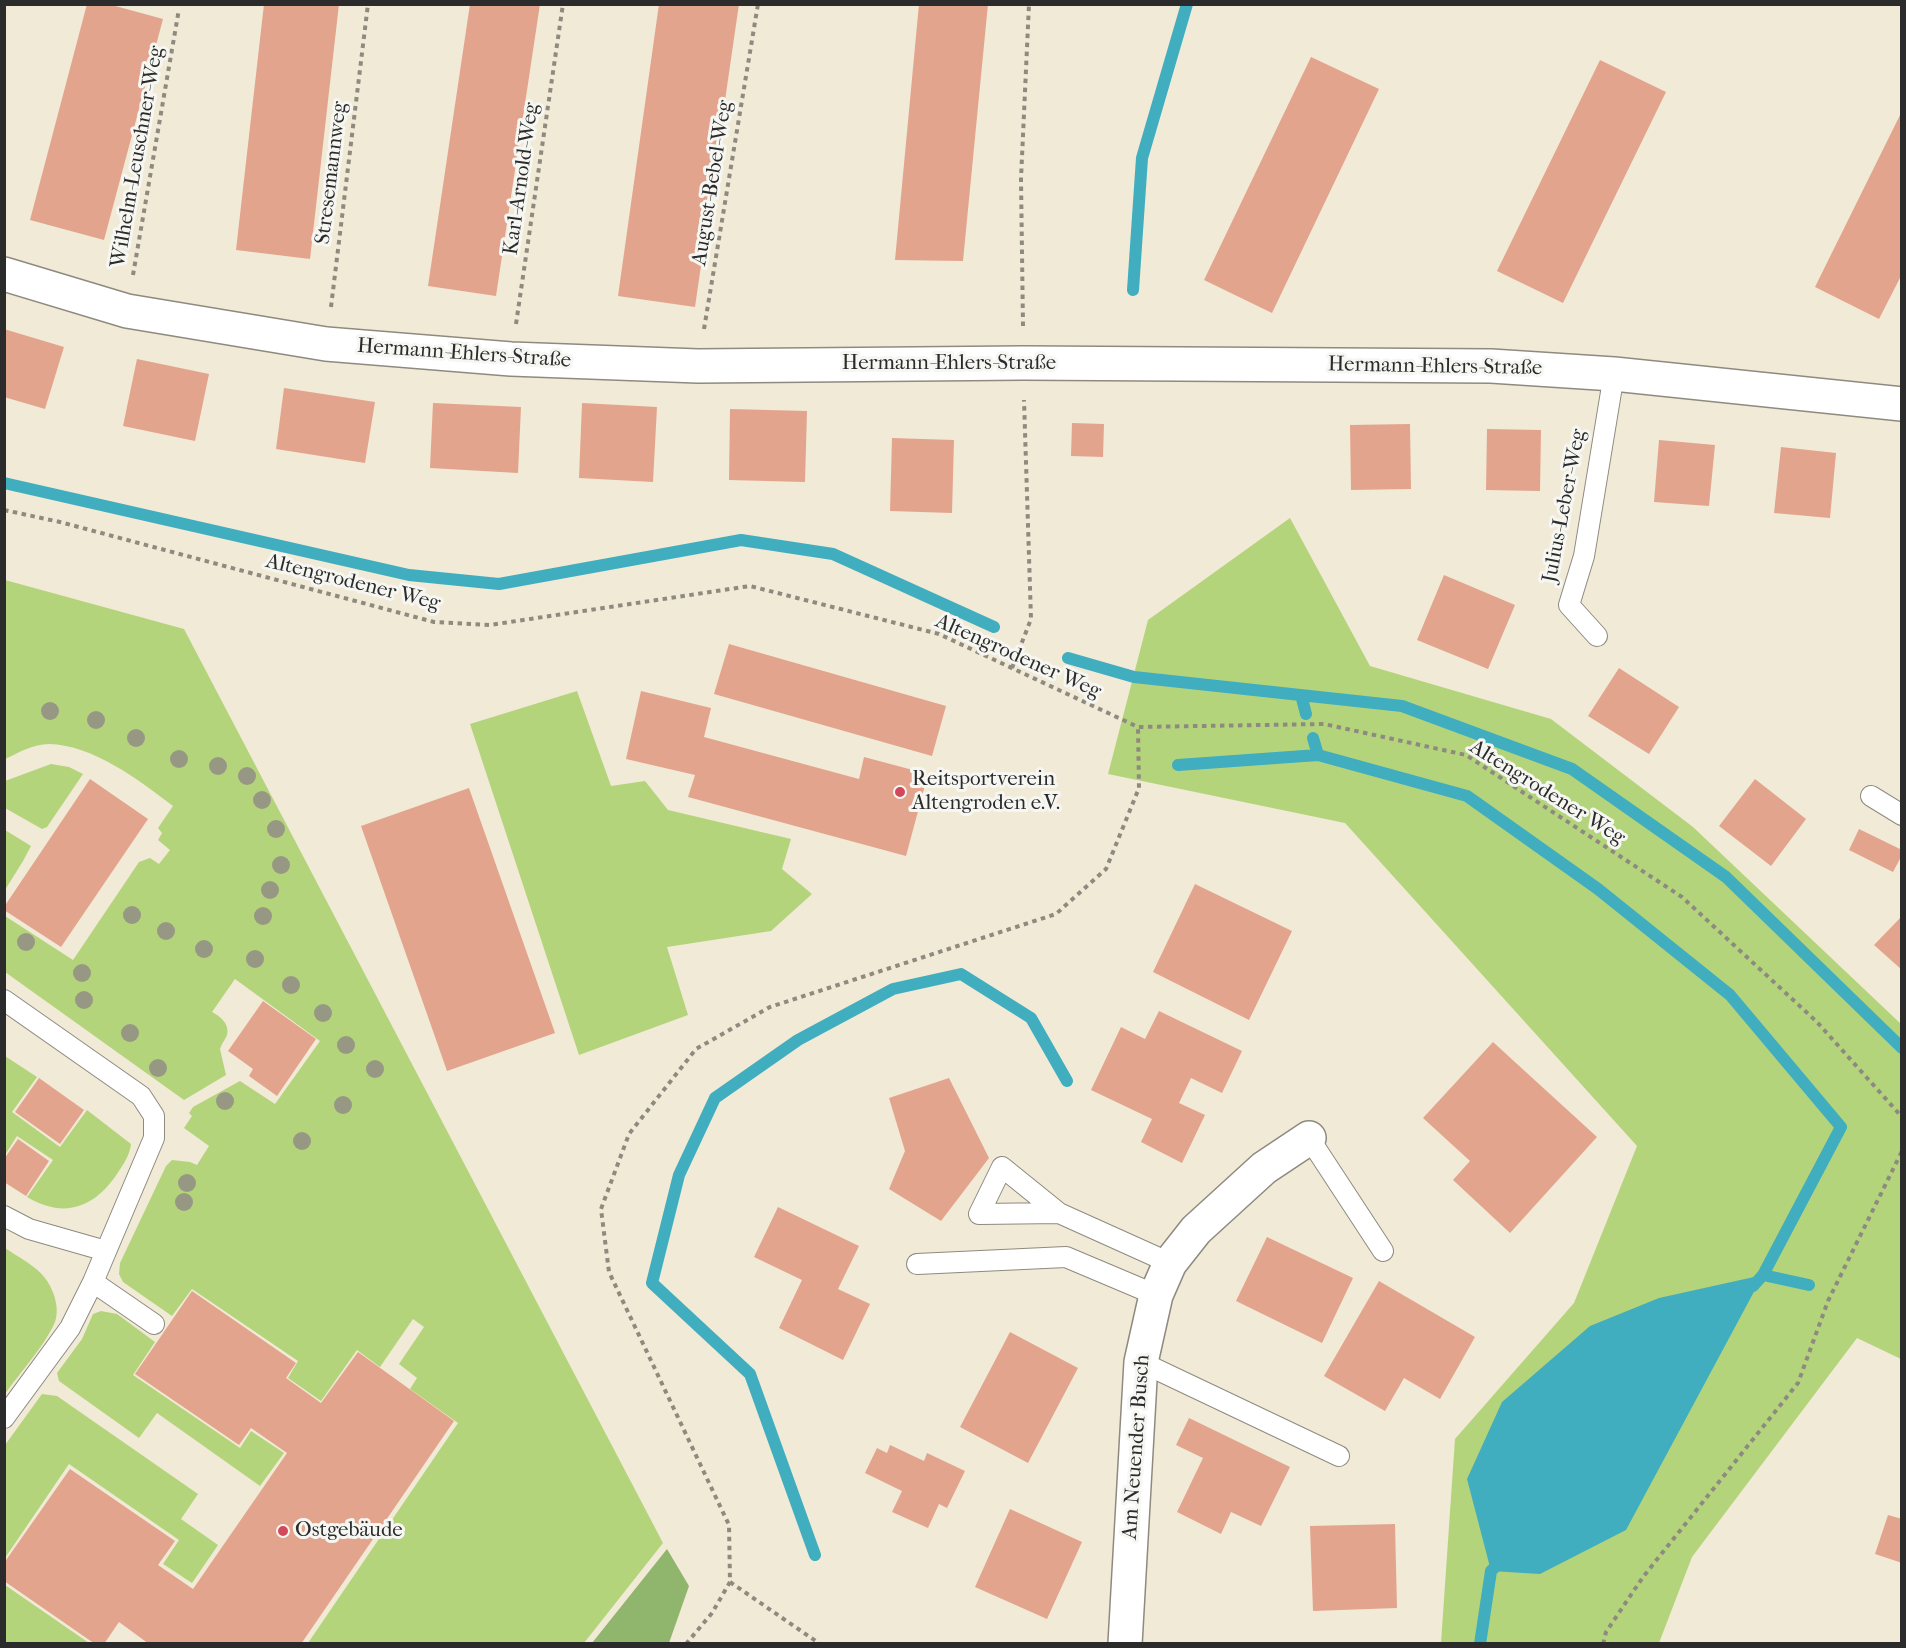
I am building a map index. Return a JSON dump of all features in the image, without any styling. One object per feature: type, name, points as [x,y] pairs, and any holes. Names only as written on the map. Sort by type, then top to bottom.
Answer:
[{"type":"street","name":"Hermann-Ehlers-Straße","points":[[4,274],[127,311],[326,344],[511,359],[698,366],[1023,363],[1479,366],[1614,374],[1902,404]]},
{"type":"street","name":"Am Neuender Busch","points":[[1125,1644],[1141,1362],[1156,1295],[1170,1263],[1196,1230],[1264,1168],[1309,1138]]},
{"type":"lane","name":"Julius-Leber-Weg","points":[[1597,636],[1569,605],[1584,556],[1614,374]]},
{"type":"lane","points":[[1870,796],[1902,815]]},
{"type":"lane","points":[[4,1000],[141,1096],[154,1116],[154,1138],[93,1282],[70,1328],[4,1418]]},
{"type":"lane","points":[[1309,1138],[1383,1251]]},
{"type":"lane","points":[[1059,1213],[1170,1263]]},
{"type":"lane","points":[[4,1216],[29,1228],[106,1251]]},
{"type":"lane","points":[[917,1264],[1066,1257],[1156,1295]]},
{"type":"lane","points":[[93,1282],[154,1324]]},
{"type":"lane","points":[[1141,1362],[1339,1456]]},
{"type":"path","name":"Stresemannweg","points":[[326,344],[368,4]]},
{"type":"path","name":"Karl-Arnold-Weg","points":[[511,359],[563,4]]},
{"type":"path","name":"August-Bebel-Weg","points":[[698,366],[758,4]]},
{"type":"path","name":"Wilhelm-Leuschner-Weg","points":[[127,311],[179,9]]},
{"type":"path","name":"Altengrodener Weg","points":[[4,510],[60,522],[434,622],[490,625],[750,586],[939,634],[1138,728],[1324,724],[1467,755],[1682,897],[1816,1022],[1902,1117]]},
{"type":"path","points":[[686,1644],[712,1613],[730,1582],[729,1525],[609,1272],[601,1209],[629,1134],[696,1049],[770,1007],[1056,914],[1106,869],[1139,788],[1138,728]]},
{"type":"path","points":[[1603,1644],[1606,1632],[1643,1577],[1798,1383],[1828,1301],[1902,1151]]},
{"type":"path","points":[[730,1582],[820,1644]]},
{"type":"green space","points":[[1290,518],[1370,666],[1551,719],[1693,827],[1901,1024],[1901,1359],[1857,1338],[1692,1557],[1659,1643],[1441,1643],[1455,1439],[1574,1303],[1637,1146],[1345,823],[1108,774],[1148,620]]},
{"type":"green space","points":[[5,580],[184,629],[663,1543],[584,1643],[308,1643],[458,1423],[410,1389],[417,1378],[399,1364],[424,1327],[413,1319],[380,1367],[357,1350],[321,1401],[288,1378],[298,1361],[192,1289],[172,1316],[123,1282],[119,1274],[120,1263],[166,1166],[172,1160],[197,1165],[209,1146],[184,1128],[192,1116],[189,1113],[193,1107],[240,1081],[275,1104],[320,1041],[235,979],[212,1012],[221,1018],[228,1031],[220,1049],[226,1075],[184,1100],[5,972],[5,916],[73,960],[139,862],[150,858],[159,864],[170,850],[158,840],[162,833],[158,828],[173,806],[130,775],[82,750],[43,744],[5,759]]},
{"type":"green space","points":[[577,691],[611,786],[645,781],[668,810],[791,839],[782,869],[812,894],[771,931],[667,947],[688,1015],[579,1055],[470,724]]},
{"type":"green space","points":[[51,764],[69,767],[83,774],[47,827],[42,829],[5,808],[5,781]]},
{"type":"green space","points":[[5,830],[31,846],[5,890]]},
{"type":"green space","points":[[5,1056],[37,1077],[12,1112],[60,1147],[87,1110],[131,1144],[128,1156],[117,1174],[108,1186],[88,1202],[66,1208],[53,1207],[27,1197],[53,1160],[17,1136],[5,1155]]},
{"type":"green space","points":[[5,1248],[41,1273],[51,1288],[57,1311],[51,1331],[5,1394]]},
{"type":"green space","points":[[101,1311],[117,1314],[155,1342],[133,1375],[240,1448],[251,1431],[284,1453],[260,1486],[157,1413],[139,1438],[59,1381],[57,1373],[82,1339],[93,1314]]},
{"type":"green space","points":[[42,1394],[57,1396],[198,1494],[181,1519],[218,1545],[192,1583],[163,1564],[179,1540],[69,1464],[5,1558],[5,1445]]},
{"type":"green space","points":[[667,1549],[689,1586],[669,1643],[592,1643]]},
{"type":"green space","points":[[5,1585],[89,1643],[8,1644],[5,1641]]},
{"type":"water","points":[[1763,1275],[1626,1530],[1540,1574],[1491,1571],[1467,1479],[1502,1402],[1590,1326],[1659,1298]]},
{"type":"building","points":[[87,4],[108,4],[163,19],[104,240],[30,220]]},
{"type":"building","points":[[264,4],[339,4],[310,259],[236,250]]},
{"type":"building","points":[[470,4],[540,4],[496,296],[428,286]]},
{"type":"building","points":[[659,4],[739,4],[695,307],[618,296]]},
{"type":"building","points":[[919,4],[988,4],[963,261],[895,260]]},
{"type":"building","points":[[1311,57],[1379,89],[1272,313],[1204,280]]},
{"type":"building","points":[[1600,60],[1666,92],[1563,303],[1497,271]]},
{"type":"building","points":[[1902,111],[1902,274],[1879,319],[1815,287]]},
{"type":"building","points":[[4,329],[64,347],[45,409],[4,397]]},
{"type":"building","points":[[137,359],[209,374],[195,441],[123,426]]},
{"type":"building","points":[[284,388],[375,402],[365,463],[276,449]]},
{"type":"building","points":[[433,403],[521,407],[518,473],[430,468]]},
{"type":"building","points":[[582,403],[657,407],[653,482],[579,478]]},
{"type":"building","points":[[730,409],[807,411],[805,482],[729,480]]},
{"type":"building","points":[[1072,423],[1104,424],[1103,457],[1071,456]]},
{"type":"building","points":[[1410,424],[1411,489],[1351,490],[1350,425]]},
{"type":"building","points":[[1487,429],[1541,430],[1540,491],[1486,490]]},
{"type":"building","points":[[892,438],[954,440],[952,513],[890,511]]},
{"type":"building","points":[[1659,440],[1715,445],[1709,506],[1654,502]]},
{"type":"building","points":[[1781,447],[1836,453],[1830,518],[1774,513]]},
{"type":"building","points":[[1444,575],[1515,605],[1488,669],[1417,640]]},
{"type":"building","points":[[729,644],[946,706],[932,756],[714,694]]},
{"type":"building","points":[[1619,668],[1679,707],[1649,754],[1588,716]]},
{"type":"building","points":[[641,691],[711,708],[704,737],[859,779],[864,757],[928,774],[906,856],[688,797],[695,775],[626,759]]},
{"type":"building","points":[[90,779],[148,819],[61,947],[4,910],[4,907]]},
{"type":"building","points":[[1755,779],[1806,819],[1771,866],[1719,826]]},
{"type":"building","points":[[469,788],[555,1033],[447,1071],[361,826]]},
{"type":"building","points":[[1859,829],[1902,850],[1902,855],[1893,872],[1849,850]]},
{"type":"building","points":[[1195,884],[1292,931],[1249,1020],[1153,972]]},
{"type":"building","points":[[1902,916],[1902,970],[1874,945]]},
{"type":"building","points":[[263,1001],[316,1039],[277,1096],[249,1076],[253,1069],[228,1051]]},
{"type":"building","points":[[1159,1011],[1242,1051],[1222,1093],[1191,1078],[1179,1103],[1205,1115],[1182,1163],[1141,1142],[1152,1119],[1091,1090],[1121,1027],[1145,1039]]},
{"type":"building","points":[[1493,1042],[1597,1137],[1510,1233],[1453,1180],[1470,1161],[1423,1118]]},
{"type":"building","points":[[39,1078],[84,1110],[60,1144],[15,1112]]},
{"type":"building","points":[[949,1078],[989,1158],[941,1221],[889,1189],[905,1151],[889,1098]]},
{"type":"building","points":[[18,1139],[49,1161],[26,1196],[4,1182],[4,1159]]},
{"type":"building","points":[[778,1207],[859,1246],[838,1289],[870,1304],[843,1360],[779,1328],[802,1280],[754,1257]]},
{"type":"building","points":[[1267,1237],[1353,1278],[1322,1343],[1236,1301]]},
{"type":"building","points":[[1379,1281],[1475,1337],[1440,1399],[1404,1378],[1385,1411],[1324,1376]]},
{"type":"building","points":[[192,1291],[296,1363],[286,1378],[321,1403],[358,1352],[454,1421],[301,1644],[149,1644],[119,1622],[104,1644],[95,1644],[4,1581],[4,1563],[70,1469],[175,1541],[158,1565],[193,1589],[287,1453],[251,1428],[239,1445],[135,1374]]},
{"type":"building","points":[[1010,1332],[1078,1368],[1028,1463],[960,1427]]},
{"type":"building","points":[[1189,1418],[1290,1467],[1261,1526],[1231,1512],[1221,1534],[1177,1512],[1203,1458],[1176,1445]]},
{"type":"building","points":[[890,1445],[924,1461],[927,1453],[965,1471],[947,1508],[939,1504],[928,1528],[892,1512],[902,1491],[865,1473],[877,1448],[887,1453]]},
{"type":"building","points":[[1010,1509],[1082,1542],[1047,1619],[975,1587]]},
{"type":"building","points":[[1888,1515],[1902,1519],[1902,1563],[1875,1554]]},
{"type":"building","points":[[1395,1524],[1397,1608],[1313,1611],[1310,1526]]},
{"type":"waterway","points":[[1133,290],[1142,158],[1187,4]]},
{"type":"waterway","points":[[4,483],[409,575],[499,584],[741,540],[833,554],[994,627]]},
{"type":"waterway","points":[[1068,658],[1134,677],[1402,706],[1572,769],[1726,877],[1902,1048]]},
{"type":"waterway","points":[[1301,695],[1306,714]]},
{"type":"waterway","points":[[1313,738],[1318,755],[1467,796],[1598,889],[1730,995],[1841,1127],[1763,1275],[1753,1286]]},
{"type":"waterway","points":[[1178,765],[1318,755]]},
{"type":"waterway","points":[[815,1555],[750,1374],[652,1283],[679,1175],[715,1098],[798,1040],[893,989],[961,974],[1031,1018],[1067,1081]]},
{"type":"waterway","points":[[1763,1275],[1809,1285]]},
{"type":"waterway","points":[[1480,1644],[1491,1571],[1502,1560]]},
{"type":"place","name":"Reitsportverein Altengroden e.V.","points":[[900,792]]},
{"type":"place","name":"Ostgebäude","points":[[283,1531]]}]
